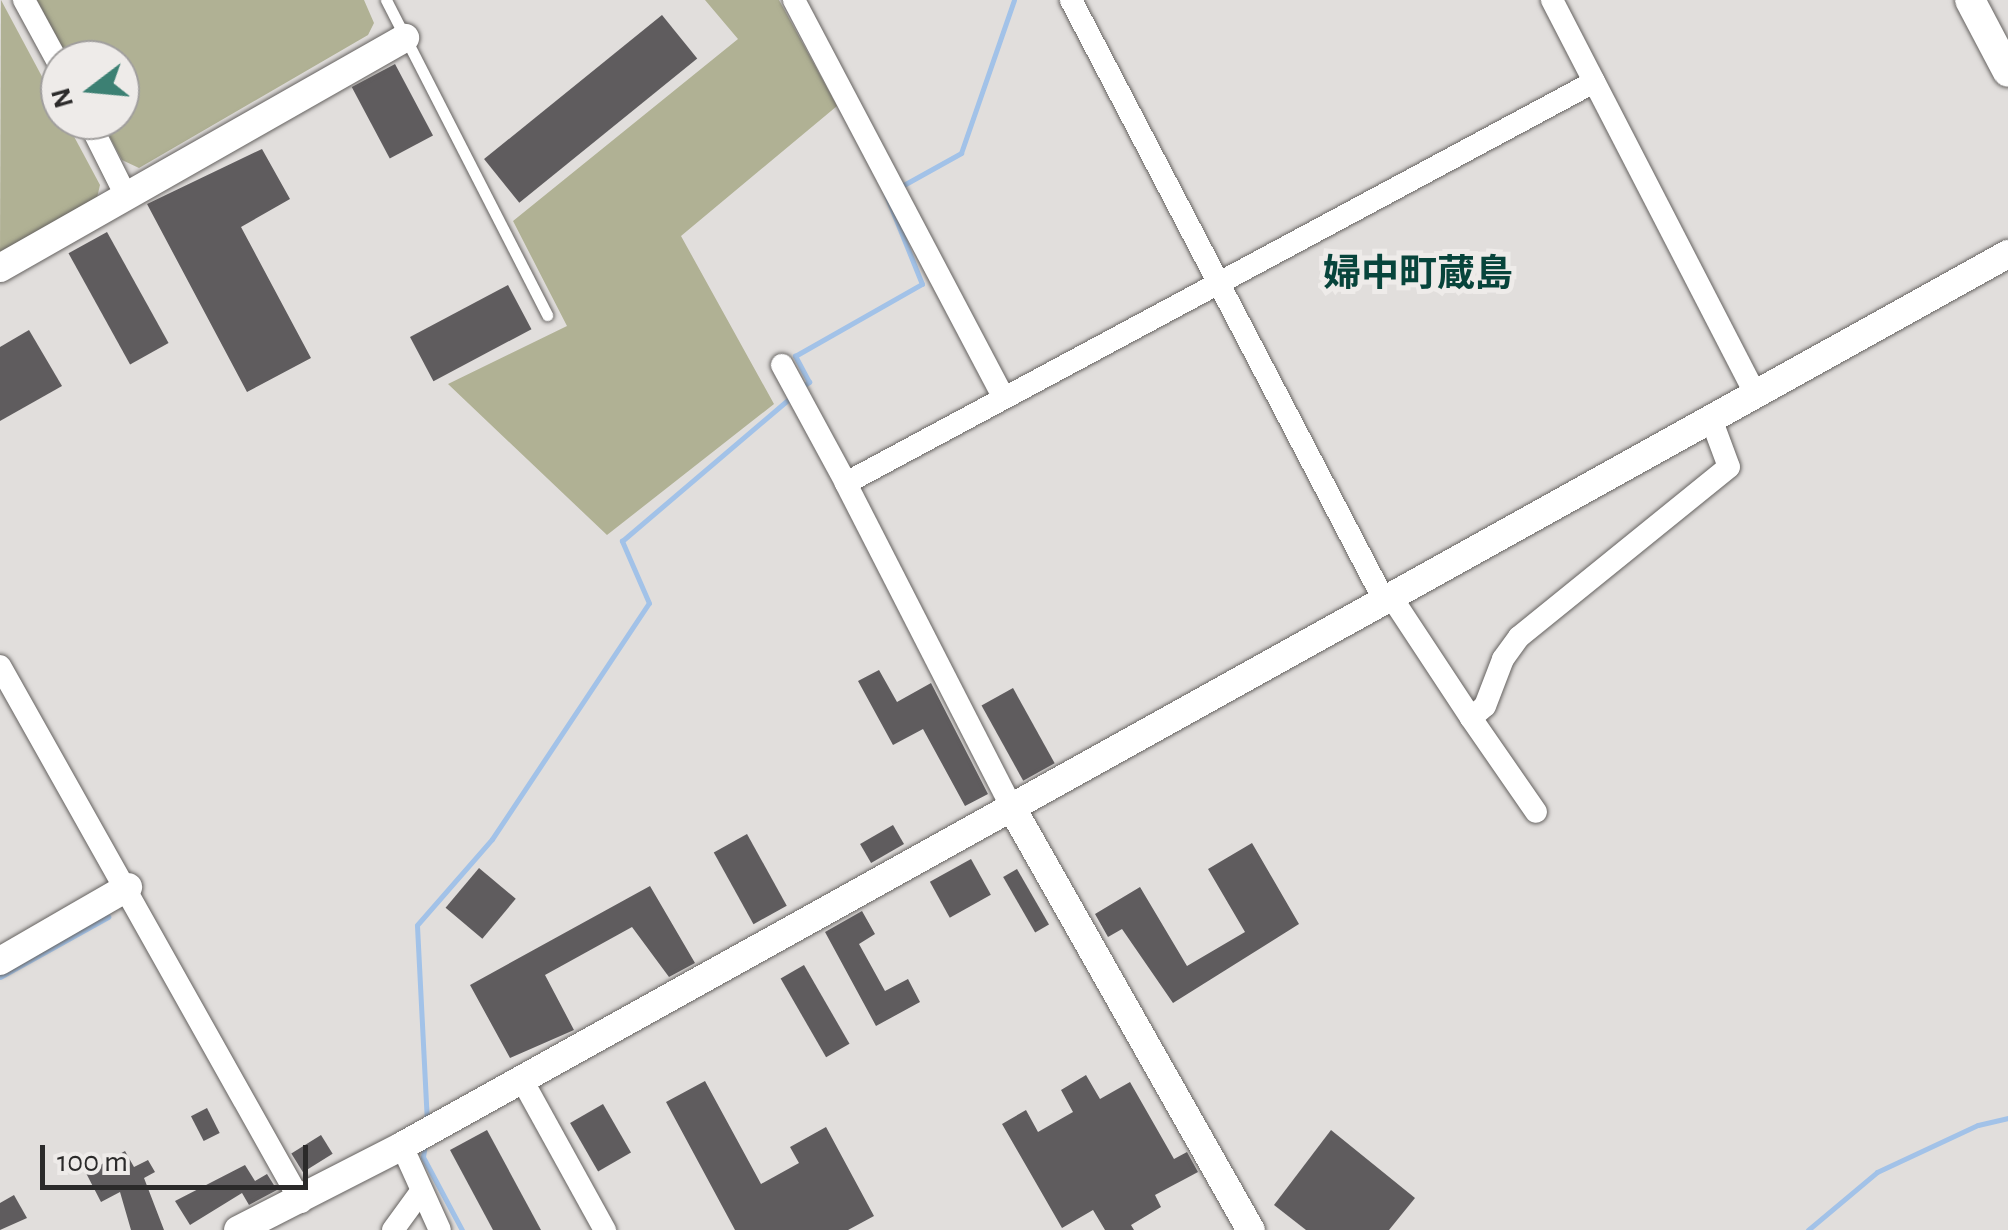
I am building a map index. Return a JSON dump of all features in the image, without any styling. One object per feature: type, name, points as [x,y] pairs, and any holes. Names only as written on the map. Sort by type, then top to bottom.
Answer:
[{"type":"main road","points":[[1970,0],[2008,72]]},
{"type":"street","points":[[24,0],[46,40]]},
{"type":"street","points":[[794,0],[1002,395]]},
{"type":"street","points":[[1071,0],[1387,596],[1536,812]]},
{"type":"street","points":[[1552,0],[1754,391]]},
{"type":"street","points":[[0,268],[405,38]]},
{"type":"street","points":[[846,483],[1219,278],[1594,82]]},
{"type":"street","points":[[98,140],[126,196]]},
{"type":"street","points":[[238,1230],[301,1202],[1754,391],[2008,254]]},
{"type":"street","points":[[782,366],[1012,808],[1250,1230]]},
{"type":"street","points":[[1470,718],[1485,706],[1503,658],[1519,637],[1729,467],[1710,416]]},
{"type":"street","points":[[0,666],[128,887],[301,1202]]},
{"type":"street","points":[[0,961],[128,887]]},
{"type":"street","points":[[522,1078],[606,1230]]},
{"type":"street","points":[[402,1146],[440,1230]]},
{"type":"street","points":[[393,1230],[420,1193]]},
{"type":"lane","points":[[386,0],[547,315]]},
{"type":"green space","points":[[1,0],[40,73],[40,140],[76,140],[100,185],[96,202],[0,254]]},
{"type":"green space","points":[[37,0],[364,0],[374,23],[368,35],[139,168],[122,160],[112,140],[140,140],[140,40],[58,40]]},
{"type":"green space","points":[[705,0],[779,0],[837,106],[681,236],[774,404],[607,535],[448,384],[567,326],[513,221],[738,39]]},
{"type":"building","points":[[662,15],[697,59],[519,203],[484,159]]},
{"type":"building","points":[[395,64],[433,136],[390,159],[352,87]]},
{"type":"building","points":[[262,149],[290,199],[241,227],[311,358],[247,392],[147,204]]},
{"type":"building","points":[[107,232],[169,343],[130,364],[69,253]]},
{"type":"building","points":[[508,285],[531,329],[433,381],[410,337]]},
{"type":"building","points":[[29,330],[62,386],[0,421],[0,347]]},
{"type":"building","points":[[879,670],[897,702],[931,683],[988,794],[965,806],[923,729],[893,745],[858,681]]},
{"type":"building","points":[[1013,688],[1055,763],[1023,781],[982,705]]},
{"type":"building","points":[[893,825],[904,844],[871,863],[860,844]]},
{"type":"building","points":[[747,834],[787,906],[754,924],[714,852]]},
{"type":"building","points":[[1252,843],[1299,924],[1173,1003],[1122,929],[1108,937],[1095,914],[1140,887],[1187,966],[1245,932],[1208,869]]},
{"type":"building","points":[[971,859],[991,895],[950,918],[930,882]]},
{"type":"building","points":[[479,868],[516,899],[482,939],[446,908]]},
{"type":"building","points":[[1017,869],[1049,924],[1035,932],[1003,877]]},
{"type":"building","points":[[650,886],[695,963],[669,977],[632,927],[545,975],[574,1030],[510,1058],[470,985]]},
{"type":"building","points":[[862,911],[875,934],[859,944],[885,991],[908,979],[920,1002],[876,1026],[825,932]]},
{"type":"building","points":[[804,965],[850,1044],[826,1057],[781,978]]},
{"type":"building","points":[[1086,1075],[1100,1099],[1130,1082],[1174,1159],[1187,1152],[1198,1172],[1155,1195],[1161,1207],[1131,1225],[1134,1230],[1105,1230],[1093,1210],[1062,1228],[1002,1124],[1026,1110],[1038,1132],[1073,1112],[1061,1090]]},
{"type":"building","points":[[705,1081],[761,1184],[799,1163],[790,1147],[826,1127],[874,1216],[848,1230],[735,1230],[666,1102]]},
{"type":"building","points":[[603,1104],[631,1152],[598,1171],[570,1123]]},
{"type":"building","points":[[207,1108],[220,1133],[204,1141],[191,1116]]},
{"type":"building","points":[[487,1130],[541,1230],[493,1230],[450,1150]]},
{"type":"building","points":[[1331,1130],[1415,1198],[1389,1230],[1306,1230],[1274,1205]]},
{"type":"building","points":[[321,1135],[333,1154],[303,1172],[291,1154]]},
{"type":"building","points":[[125,1151],[134,1167],[148,1160],[155,1172],[144,1178],[164,1230],[131,1230],[120,1192],[101,1202],[86,1173]]},
{"type":"building","points":[[245,1165],[255,1181],[267,1174],[277,1190],[249,1205],[242,1193],[190,1225],[175,1201]]},
{"type":"building","points":[[14,1195],[27,1218],[0,1230],[0,1203]]},
{"type":"waterway","points":[[900,187],[961,153],[1014,0]]},
{"type":"waterway","points":[[802,387],[809,382],[795,356],[922,284],[886,195]]},
{"type":"waterway","points":[[427,1123],[417,925],[492,839],[649,603],[622,541],[790,398]]},
{"type":"waterway","points":[[0,977],[108,917]]},
{"type":"waterway","points":[[1808,1230],[1877,1172],[1978,1125],[2008,1118]]},
{"type":"waterway","points":[[425,1144],[423,1157],[462,1230]]},
{"type":"district","name":"婦中町蔵島","points":[[1418,276]]}]
